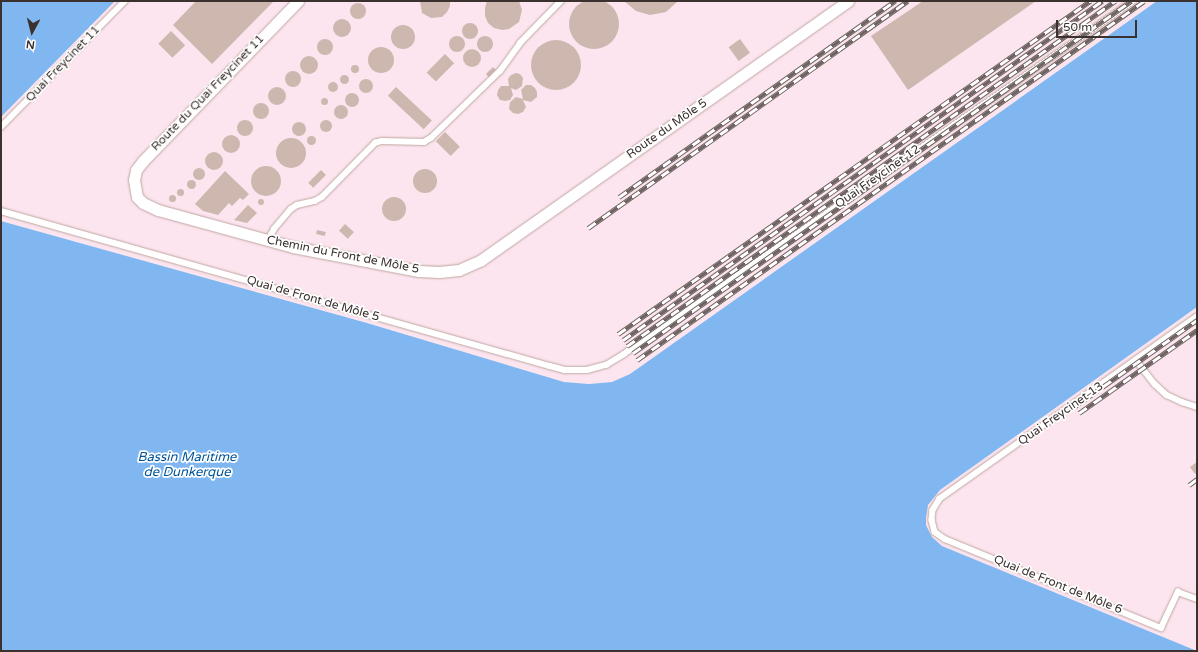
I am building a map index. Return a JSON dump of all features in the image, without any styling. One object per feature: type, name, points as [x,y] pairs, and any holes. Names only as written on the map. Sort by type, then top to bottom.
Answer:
[{"type":"street","name":"Route du Quai Freycinet 11","points":[[136,193],[134,175],[143,161],[298,1]]},
{"type":"street","name":"Route du Môle 5","points":[[486,257],[848,1]]},
{"type":"street","name":"Chemin du Front de Môle 5","points":[[136,193],[143,203],[152,208],[301,249],[426,272],[459,270],[486,257]]},
{"type":"lane","name":"Quai Freycinet 11","points":[[1,127],[125,1]]},
{"type":"lane","points":[[268,240],[274,229],[291,209],[297,205],[315,202],[322,197],[375,143],[382,141],[424,142],[432,138],[500,71],[520,43],[561,1]]},
{"type":"lane","name":"Quai Freycinet 12","points":[[624,354],[1133,1]]},
{"type":"lane","name":"Quai de Front de Môle 5","points":[[1,211],[565,370],[595,368],[606,365],[624,354]]},
{"type":"lane","name":"Quai Freycinet 13","points":[[932,515],[935,506],[940,499],[1197,317]]},
{"type":"lane","points":[[1136,360],[1155,384],[1167,395],[1197,407]]},
{"type":"lane","name":"Quai de Front de Môle 6","points":[[932,515],[935,532],[945,539],[1161,628],[1178,592],[1197,599]]},
{"type":"shaded area","points":[[115,1],[1157,1],[630,374],[612,382],[589,384],[564,382],[367,323],[1,221],[1,117]]},
{"type":"shaded area","points":[[1197,307],[1197,651],[942,546],[932,537],[926,524],[927,511],[931,500],[940,490]]},
{"type":"water","points":[[1,1],[115,1],[1,117]]},
{"type":"water","name":"Bassin Maritime de Dunkerque","points":[[1157,1],[1197,1],[1197,307],[940,490],[928,505],[926,525],[932,537],[942,546],[1197,651],[1,651],[1,221],[367,323],[564,382],[589,384],[612,382],[630,374]]},
{"type":"building","points":[[589,-1],[599,-1],[612,6],[619,19],[619,29],[612,42],[599,49],[589,49],[580,45],[573,38],[569,29],[569,19],[573,10],[580,3]]},
{"type":"building","points":[[196,1],[274,1],[212,64],[173,25]]},
{"type":"building","points":[[420,1],[450,1],[450,6],[442,17],[431,18],[422,13]]},
{"type":"building","points":[[487,1],[519,1],[522,10],[519,22],[509,29],[502,30],[494,28],[488,23],[485,16]]},
{"type":"building","points":[[624,1],[678,1],[666,12],[650,15],[636,11]]},
{"type":"building","points":[[923,1],[1036,1],[908,90],[871,36]]},
{"type":"building","points":[[355,3],[361,3],[366,8],[364,17],[361,19],[355,19],[350,14],[350,8]]},
{"type":"building","points":[[342,19],[348,22],[351,28],[348,34],[342,37],[336,34],[333,28],[336,22]]},
{"type":"building","points":[[467,23],[473,23],[478,28],[476,37],[473,39],[467,39],[462,34],[462,28]]},
{"type":"building","points":[[403,25],[412,28],[415,37],[412,46],[403,49],[394,46],[391,37],[394,28]]},
{"type":"building","points":[[171,31],[185,45],[172,58],[158,44]]},
{"type":"building","points":[[454,36],[460,36],[465,41],[463,50],[460,52],[454,52],[449,47],[449,41]]},
{"type":"building","points":[[482,36],[488,36],[493,41],[491,50],[488,52],[482,52],[477,47],[477,41]]},
{"type":"building","points":[[322,39],[328,39],[333,44],[331,53],[328,55],[322,55],[317,50],[317,44]]},
{"type":"building","points":[[740,39],[750,53],[739,61],[729,47]]},
{"type":"building","points":[[556,40],[565,42],[576,51],[581,65],[579,74],[570,85],[556,90],[547,88],[536,79],[531,65],[533,56],[542,45]]},
{"type":"building","points":[[381,47],[390,51],[394,60],[390,69],[381,73],[372,69],[368,60],[372,51]]},
{"type":"building","points":[[472,49],[478,52],[481,58],[478,64],[472,67],[466,64],[463,58],[466,52]]},
{"type":"building","points":[[445,54],[454,63],[436,82],[427,72]]},
{"type":"building","points":[[309,56],[315,59],[318,65],[315,71],[309,74],[303,71],[300,65],[303,59]]},
{"type":"building","points":[[355,65],[358,66],[358,72],[355,73],[352,72],[351,69],[352,66]]},
{"type":"building","points":[[493,67],[496,70],[489,77],[486,74]]},
{"type":"building","points":[[290,71],[296,71],[301,76],[299,85],[296,87],[290,87],[285,82],[285,76]]},
{"type":"building","points":[[516,73],[520,74],[523,78],[522,86],[516,90],[511,88],[513,95],[510,100],[500,100],[497,95],[498,90],[501,86],[509,86],[508,79],[511,75]]},
{"type":"building","points":[[344,74],[349,79],[344,84],[339,79]]},
{"type":"building","points":[[366,79],[371,81],[373,86],[371,91],[366,93],[361,91],[359,86],[361,81]]},
{"type":"building","points":[[331,82],[335,82],[338,87],[335,92],[331,92],[328,89],[328,85]]},
{"type":"building","points":[[526,85],[531,85],[535,88],[537,97],[531,102],[523,100],[526,107],[523,112],[518,114],[513,113],[509,109],[510,102],[516,97],[523,99],[521,90]]},
{"type":"building","points":[[277,87],[283,90],[286,96],[283,102],[277,105],[271,102],[268,96],[271,90]]},
{"type":"building","points":[[396,87],[432,120],[424,129],[388,96]]},
{"type":"building","points":[[352,93],[357,95],[359,100],[357,105],[352,107],[347,105],[345,100],[347,95]]},
{"type":"building","points":[[324,98],[327,101],[324,104],[321,101]]},
{"type":"building","points":[[258,103],[264,103],[269,108],[267,117],[264,119],[258,119],[253,114],[253,108]]},
{"type":"building","points":[[341,105],[346,107],[348,112],[346,117],[341,119],[336,117],[334,112],[336,107]]},
{"type":"building","points":[[242,120],[248,120],[253,125],[251,134],[248,136],[242,136],[237,131],[237,125]]},
{"type":"building","points":[[328,120],[331,121],[331,131],[324,132],[321,131],[320,124],[321,121]]},
{"type":"building","points":[[299,122],[304,124],[306,129],[304,134],[299,136],[294,134],[292,129],[294,124]]},
{"type":"building","points":[[445,132],[460,147],[451,156],[436,141]]},
{"type":"building","points":[[231,135],[237,138],[240,144],[237,150],[231,153],[225,150],[222,144],[225,138]]},
{"type":"building","points":[[311,135],[316,140],[311,145],[306,140]]},
{"type":"building","points":[[291,138],[302,142],[306,153],[302,164],[291,168],[280,164],[276,153],[280,142]]},
{"type":"building","points":[[214,152],[220,155],[223,161],[220,167],[214,170],[208,167],[205,161],[208,155]]},
{"type":"building","points":[[266,166],[277,170],[281,181],[277,192],[266,196],[255,192],[251,181],[255,170]]},
{"type":"building","points":[[199,168],[203,170],[205,174],[203,178],[199,180],[195,178],[193,174],[195,170]]},
{"type":"building","points":[[425,169],[430,170],[436,176],[436,186],[430,192],[425,193],[420,192],[414,186],[413,181],[414,176],[420,170]]},
{"type":"building","points":[[321,170],[326,175],[313,188],[308,183]]},
{"type":"building","points":[[225,171],[249,194],[243,200],[240,198],[232,206],[229,203],[218,215],[203,211],[195,204]]},
{"type":"building","points":[[191,179],[196,184],[191,189],[186,184]]},
{"type":"building","points":[[180,188],[183,189],[183,195],[180,196],[177,195],[176,192],[177,189]]},
{"type":"building","points":[[172,195],[175,198],[172,201],[169,198]]},
{"type":"building","points":[[394,197],[399,198],[405,204],[405,214],[399,220],[394,221],[389,220],[383,214],[382,209],[383,204],[389,198]]},
{"type":"building","points":[[261,199],[264,202],[261,205],[258,202]]},
{"type":"building","points":[[248,205],[257,213],[247,223],[234,220]]},
{"type":"building","points":[[345,224],[354,232],[348,239],[339,231]]},
{"type":"building","points":[[317,230],[326,232],[325,236],[316,234]]},
{"type":"building","points":[[1197,462],[1197,472],[1195,474],[1190,467]]},
{"type":"railway","points":[[619,197],[895,1]]},
{"type":"railway","points":[[588,228],[908,1]]},
{"type":"railway","points":[[618,334],[1090,1]]},
{"type":"railway","points":[[623,340],[1102,1]]},
{"type":"railway","points":[[627,346],[1115,1]]},
{"type":"railway","points":[[633,353],[1131,1]]},
{"type":"railway","points":[[637,360],[1144,1]]},
{"type":"railway","points":[[1074,407],[1197,320]]},
{"type":"railway","points":[[1079,413],[1197,330]]},
{"type":"railway","points":[[1189,485],[1197,479]]}]
